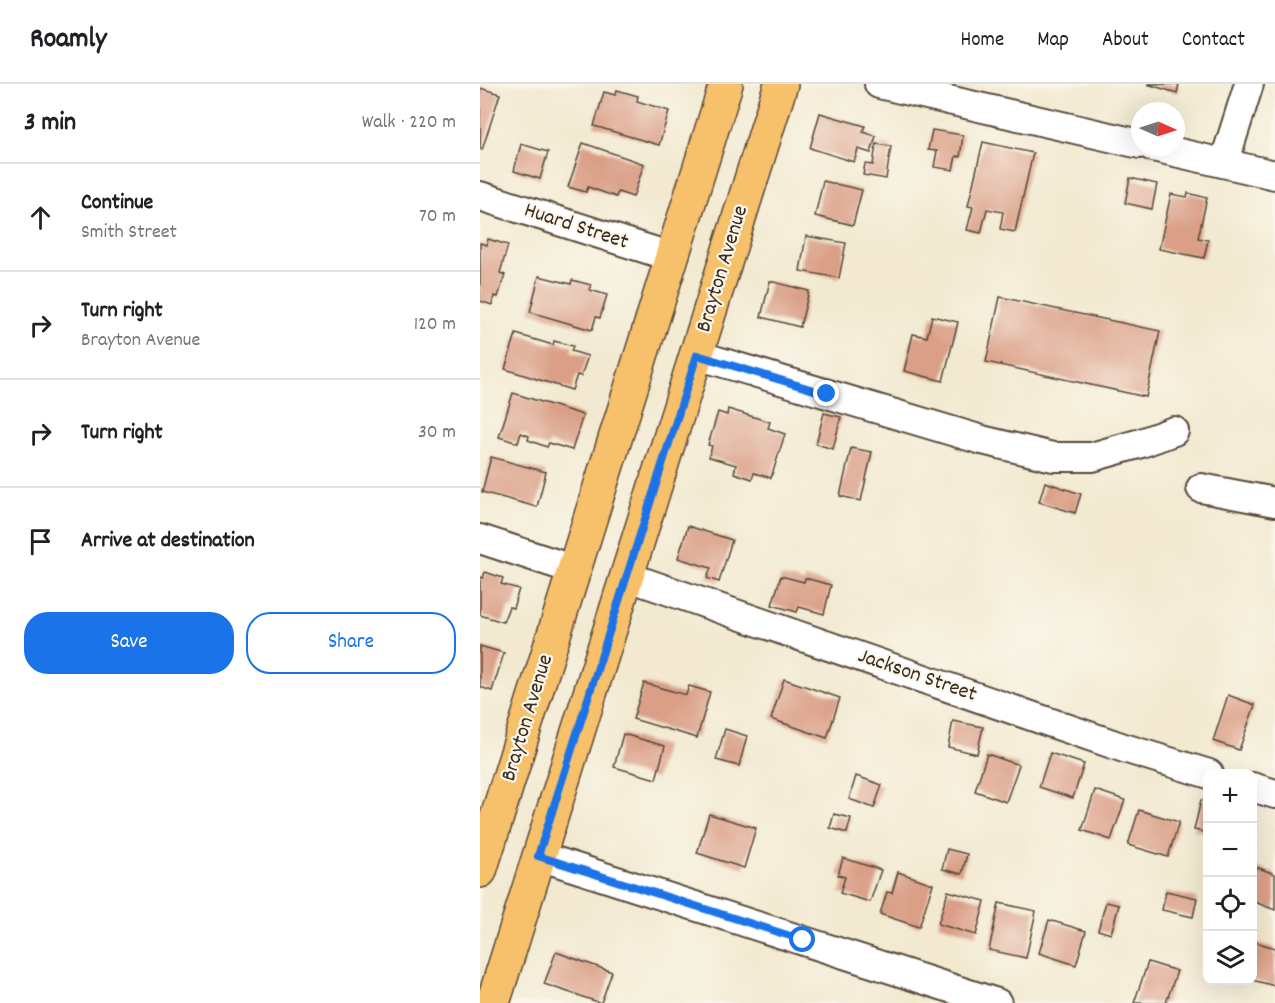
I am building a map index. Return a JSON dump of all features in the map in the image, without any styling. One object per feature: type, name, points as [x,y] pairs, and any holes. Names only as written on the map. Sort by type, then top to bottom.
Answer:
[{"type":"main road","name":"Brayton Avenue","points":[[480,872],[726,84]]},
{"type":"main road","name":"Brayton Avenue","points":[[493,1003],[781,84]]},
{"type":"street","points":[[879,84],[1131,142]]},
{"type":"street","points":[[1224,163],[1249,84]]},
{"type":"street","points":[[1185,154],[1275,175]]},
{"type":"street","name":"Huard Street","points":[[480,196],[672,257]]},
{"type":"street","points":[[697,355],[982,440],[1053,457],[1092,457],[1174,431]]},
{"type":"street","points":[[1201,488],[1275,502]]},
{"type":"street","points":[[480,538],[575,570]]},
{"type":"street","name":"Jackson Street","points":[[626,576],[1124,748],[1203,772]]},
{"type":"street","points":[[1257,789],[1275,794]]},
{"type":"street","points":[[538,856],[997,1003]]},
{"type":"building","points":[[1147,84],[1179,84],[1177,93]]},
{"type":"building","points":[[480,88],[500,94],[482,150],[480,149]]},
{"type":"building","points":[[617,90],[638,96],[637,101],[669,111],[659,145],[594,126],[604,92],[615,95]]},
{"type":"building","points":[[820,113],[865,126],[863,132],[876,136],[871,153],[858,149],[854,162],[810,148]]},
{"type":"building","points":[[932,130],[963,135],[960,157],[956,156],[953,170],[934,167],[937,151],[928,150]]},
{"type":"building","points":[[983,142],[1033,153],[1015,232],[1000,229],[1003,212],[987,209],[981,233],[967,230],[973,207],[968,206]]},
{"type":"building","points":[[583,143],[644,164],[633,197],[618,192],[616,197],[588,187],[586,192],[568,187]]},
{"type":"building","points":[[521,144],[548,152],[540,179],[514,171]]},
{"type":"building","points":[[876,144],[891,146],[886,179],[863,175],[865,164],[873,165]]},
{"type":"building","points":[[1130,178],[1157,184],[1152,209],[1125,203]]},
{"type":"building","points":[[823,181],[862,190],[853,225],[815,216]]},
{"type":"building","points":[[1188,193],[1207,198],[1198,238],[1208,240],[1204,258],[1159,249],[1171,194],[1187,197]]},
{"type":"building","points":[[806,236],[846,243],[839,278],[800,271]]},
{"type":"building","points":[[488,239],[508,245],[500,273],[505,275],[498,297],[494,296],[492,305],[480,301],[480,243],[487,245]]},
{"type":"building","points":[[539,276],[571,284],[572,280],[591,285],[590,290],[607,295],[600,318],[596,317],[592,330],[530,312]]},
{"type":"building","points":[[770,281],[809,291],[800,327],[761,317]]},
{"type":"building","points":[[1000,297],[1160,331],[1146,397],[986,362]]},
{"type":"building","points":[[932,316],[958,322],[943,381],[904,371],[913,334],[927,337]]},
{"type":"building","points":[[516,334],[553,345],[554,341],[573,346],[571,351],[588,356],[581,376],[577,375],[572,390],[505,369]]},
{"type":"building","points":[[513,393],[583,415],[572,450],[549,443],[547,447],[528,440],[529,436],[521,433],[518,443],[499,437]]},
{"type":"building","points":[[728,409],[770,422],[768,428],[785,434],[771,478],[754,473],[752,479],[734,473],[736,465],[709,457],[712,446],[708,445],[718,412],[727,415]]},
{"type":"building","points":[[824,413],[841,417],[833,449],[816,444]]},
{"type":"building","points":[[851,448],[872,452],[861,501],[840,496]]},
{"type":"building","points":[[491,457],[546,472],[537,507],[482,492]]},
{"type":"building","points":[[1045,482],[1081,494],[1075,513],[1039,502]]},
{"type":"building","points":[[688,526],[732,540],[719,582],[707,578],[711,568],[678,558]]},
{"type":"building","points":[[485,572],[503,578],[501,584],[519,589],[513,608],[509,607],[503,622],[480,615],[480,577],[483,578]]},
{"type":"building","points":[[781,576],[804,582],[805,578],[831,585],[824,614],[799,607],[797,612],[772,605]]},
{"type":"building","points":[[480,646],[504,653],[492,691],[480,687]]},
{"type":"building","points":[[784,679],[840,698],[827,738],[771,719]]},
{"type":"building","points":[[644,683],[686,695],[689,686],[710,692],[697,738],[633,719]]},
{"type":"building","points":[[1228,695],[1255,705],[1239,750],[1213,741]]},
{"type":"building","points":[[953,721],[983,727],[977,754],[948,747]]},
{"type":"building","points":[[725,729],[747,736],[739,766],[716,760]]},
{"type":"building","points":[[623,734],[665,746],[656,779],[614,767]]},
{"type":"building","points":[[1050,753],[1084,764],[1073,798],[1039,787]]},
{"type":"building","points":[[987,754],[1019,765],[1006,802],[975,791]]},
{"type":"building","points":[[856,776],[882,785],[874,808],[849,799]]},
{"type":"building","points":[[1095,790],[1125,800],[1111,840],[1082,830]]},
{"type":"building","points":[[1201,800],[1203,801],[1203,832],[1194,830]]},
{"type":"building","points":[[1139,810],[1179,822],[1168,857],[1128,845]]},
{"type":"building","points":[[709,814],[756,828],[744,868],[697,853]]},
{"type":"building","points":[[834,814],[851,818],[847,833],[830,828]]},
{"type":"building","points":[[947,849],[967,854],[962,874],[942,869]]},
{"type":"building","points":[[843,858],[881,870],[870,902],[840,893],[845,877],[838,875]]},
{"type":"building","points":[[1257,867],[1275,874],[1275,910],[1257,903]]},
{"type":"building","points":[[898,872],[933,884],[919,927],[880,914],[887,892],[892,893]]},
{"type":"building","points":[[948,891],[985,901],[976,935],[938,924]]},
{"type":"building","points":[[1166,891],[1197,898],[1193,917],[1162,910]]},
{"type":"building","points":[[1106,902],[1119,905],[1111,934],[1098,930]]},
{"type":"building","points":[[999,903],[1036,911],[1026,958],[989,950]]},
{"type":"building","points":[[1049,920],[1086,931],[1076,965],[1039,953]]},
{"type":"building","points":[[1257,943],[1275,948],[1275,986],[1257,981]]},
{"type":"building","points":[[556,952],[612,972],[601,1003],[544,984]]},
{"type":"building","points":[[1148,962],[1177,971],[1166,1003],[1134,1003]]},
{"type":"route","points":[[803,940],[538,856],[697,355],[827,394]]}]
